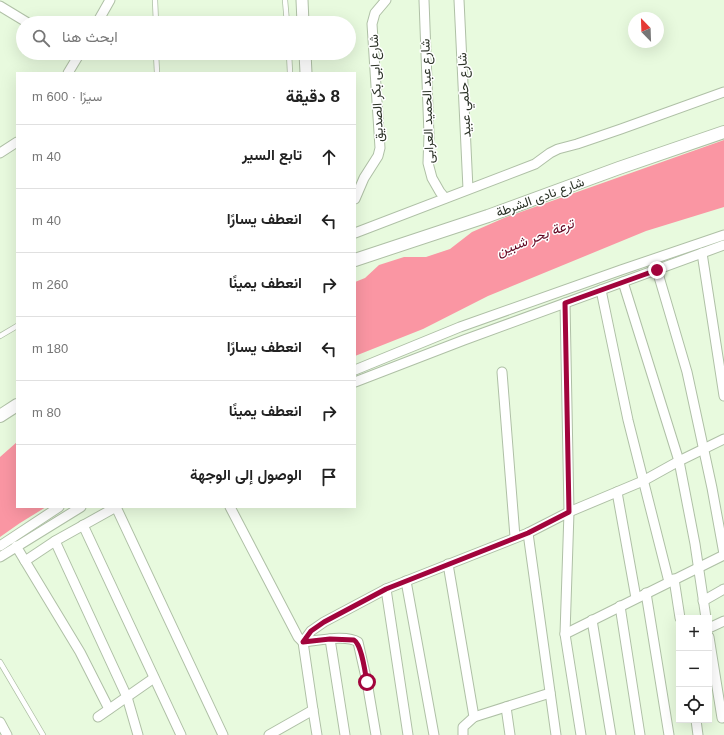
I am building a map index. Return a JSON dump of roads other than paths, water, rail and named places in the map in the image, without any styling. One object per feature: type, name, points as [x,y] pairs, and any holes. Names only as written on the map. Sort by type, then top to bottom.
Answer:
[{"type":"main road","name":"شارع نادى الشرطة","points":[[356,260],[481,218],[724,132]]},
{"type":"main road","points":[[0,416],[16,406]]},
{"type":"street","points":[[102,16],[110,0]]},
{"type":"street","points":[[302,0],[303,16]]},
{"type":"street","name":"شارع ابى بكر الصديق","points":[[356,197],[364,178],[378,156],[380,148],[372,24],[375,13],[386,0]]},
{"type":"street","name":"شارع عبد الحميد العرابى","points":[[424,0],[429,135],[428,163],[432,178],[445,198]]},
{"type":"street","name":"شارع حلمي عبيد","points":[[459,0],[468,189]]},
{"type":"street","points":[[0,6],[16,16]]},
{"type":"street","points":[[69,72],[75,60]]},
{"type":"street","points":[[305,60],[306,72]]},
{"type":"street","points":[[356,234],[535,164],[558,149],[621,130],[724,92]]},
{"type":"street","points":[[0,153],[16,143]]},
{"type":"street","points":[[356,370],[460,328],[621,270],[724,235]]},
{"type":"street","points":[[356,382],[464,340],[724,245]]},
{"type":"street","points":[[702,253],[724,396]]},
{"type":"street","points":[[565,634],[724,554],[687,372],[657,270]]},
{"type":"street","points":[[624,282],[680,461],[695,544],[705,615]]},
{"type":"street","points":[[601,290],[628,420],[679,615]]},
{"type":"street","points":[[565,303],[569,512],[565,634],[581,735]]},
{"type":"street","points":[[502,372],[515,537]]},
{"type":"street","points":[[303,642],[311,631],[324,622],[386,589],[528,533],[569,512],[643,481],[724,439]]},
{"type":"street","points":[[617,492],[636,598]]},
{"type":"street","points":[[0,546],[57,508]]},
{"type":"street","points":[[0,557],[79,508]]},
{"type":"street","points":[[25,561],[55,541],[114,508]]},
{"type":"street","points":[[116,508],[223,735]]},
{"type":"street","points":[[231,508],[294,632],[303,642],[317,735]]},
{"type":"street","points":[[83,525],[181,735]]},
{"type":"street","points":[[528,533],[556,735]]},
{"type":"street","points":[[55,541],[127,697],[138,735]]},
{"type":"street","points":[[16,546],[80,652],[109,709]]},
{"type":"street","points":[[448,564],[474,717]]},
{"type":"street","points":[[406,581],[434,735]]},
{"type":"street","points":[[386,589],[408,735]]},
{"type":"street","points":[[703,601],[724,589]]},
{"type":"street","points":[[646,593],[669,735]]},
{"type":"street","points":[[620,606],[640,735]]},
{"type":"street","points":[[592,620],[611,735]]},
{"type":"street","points":[[712,627],[724,622]]},
{"type":"street","points":[[303,642],[330,639],[345,639],[358,642],[367,682],[376,735]]},
{"type":"street","points":[[330,639],[345,735]]},
{"type":"street","points":[[711,651],[722,718]]},
{"type":"street","points":[[98,717],[154,678]]},
{"type":"street","points":[[463,735],[463,727],[474,717],[550,693]]},
{"type":"street","points":[[506,707],[510,735]]},
{"type":"street","points":[[272,734],[313,710]]},
{"type":"street","points":[[0,722],[8,735]]},
{"type":"street","points":[[696,723],[698,735]]},
{"type":"lane","points":[[155,0],[156,16]]},
{"type":"lane","points":[[285,0],[286,16]]},
{"type":"lane","points":[[156,60],[157,72]]},
{"type":"lane","points":[[289,60],[290,72]]},
{"type":"lane","points":[[0,336],[16,327]]},
{"type":"lane","points":[[0,662],[42,735]]},
{"type":"water","name":"ترعة بحر شبين","points":[[724,140],[724,207],[646,231],[488,296],[423,329],[356,356],[356,282],[365,278],[379,265],[404,257],[426,257],[450,249],[472,232],[504,218]]},
{"type":"water","points":[[16,443],[16,508],[44,508],[0,537],[0,457]]}]
